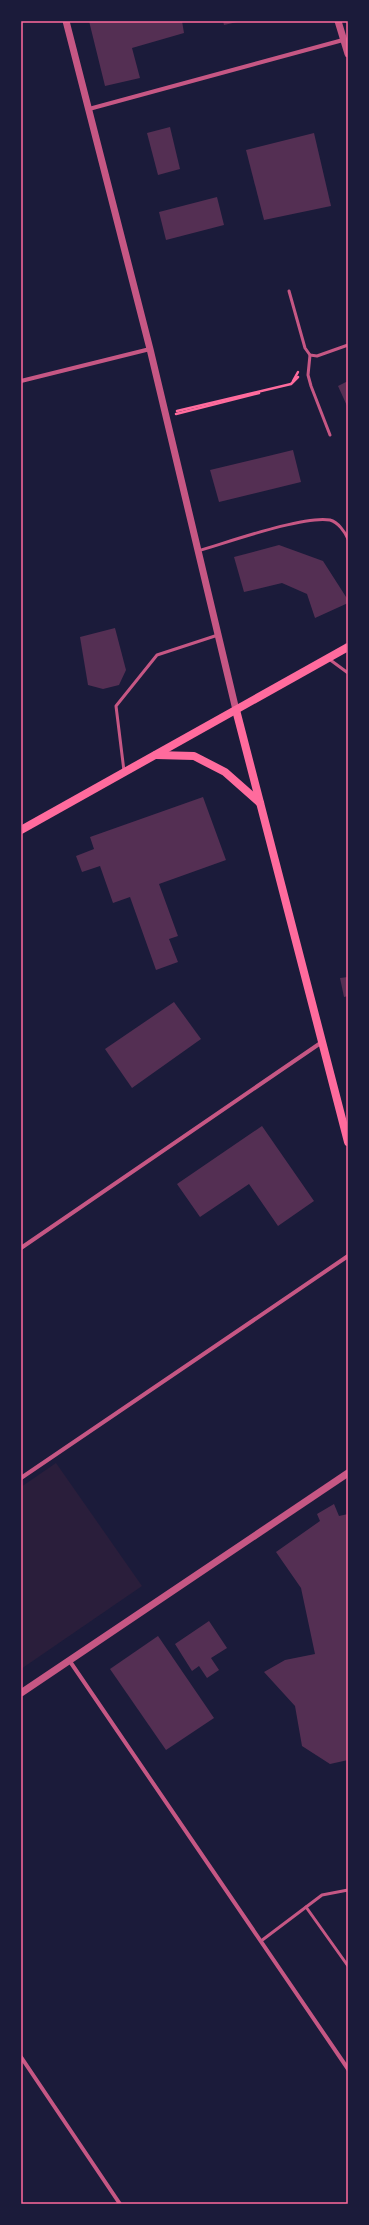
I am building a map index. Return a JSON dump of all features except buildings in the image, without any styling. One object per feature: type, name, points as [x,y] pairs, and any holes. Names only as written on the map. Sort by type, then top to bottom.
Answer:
[{"type":"main road","points":[[21,830],[348,647]]},
{"type":"main road","points":[[236,710],[348,1142]]},
{"type":"main road","points":[[156,754],[194,756],[225,772],[260,803]]},
{"type":"street","points":[[66,21],[168,414],[198,551],[236,710]]},
{"type":"street","points":[[338,21],[348,54]]},
{"type":"street","points":[[89,109],[343,40]]},
{"type":"street","points":[[21,381],[150,349]]},
{"type":"street","points":[[21,1248],[322,1042]]},
{"type":"street","points":[[21,1478],[348,1256]]},
{"type":"street","points":[[21,1693],[348,1473]]},
{"type":"street","points":[[69,1660],[348,2069]]},
{"type":"street","points":[[21,2057],[120,2204]]},
{"type":"lane","points":[[289,291],[310,355],[308,375],[311,386],[330,435]]},
{"type":"lane","points":[[310,355],[317,356],[348,345]]},
{"type":"lane","points":[[198,551],[267,530],[309,521],[330,520],[344,531],[348,539]]},
{"type":"lane","points":[[125,772],[116,706],[157,655],[218,635]]},
{"type":"lane","points":[[327,658],[348,673]]},
{"type":"lane","points":[[261,1941],[322,1895],[348,1890]]},
{"type":"lane","points":[[306,1907],[348,1966]]},
{"type":"path","points":[[168,414],[291,384],[308,352]]},
{"type":"path","points":[[168,414],[291,384],[309,365]]},
{"type":"shaded area","points":[[56,1463],[142,1586],[21,1669],[21,1487]]}]
